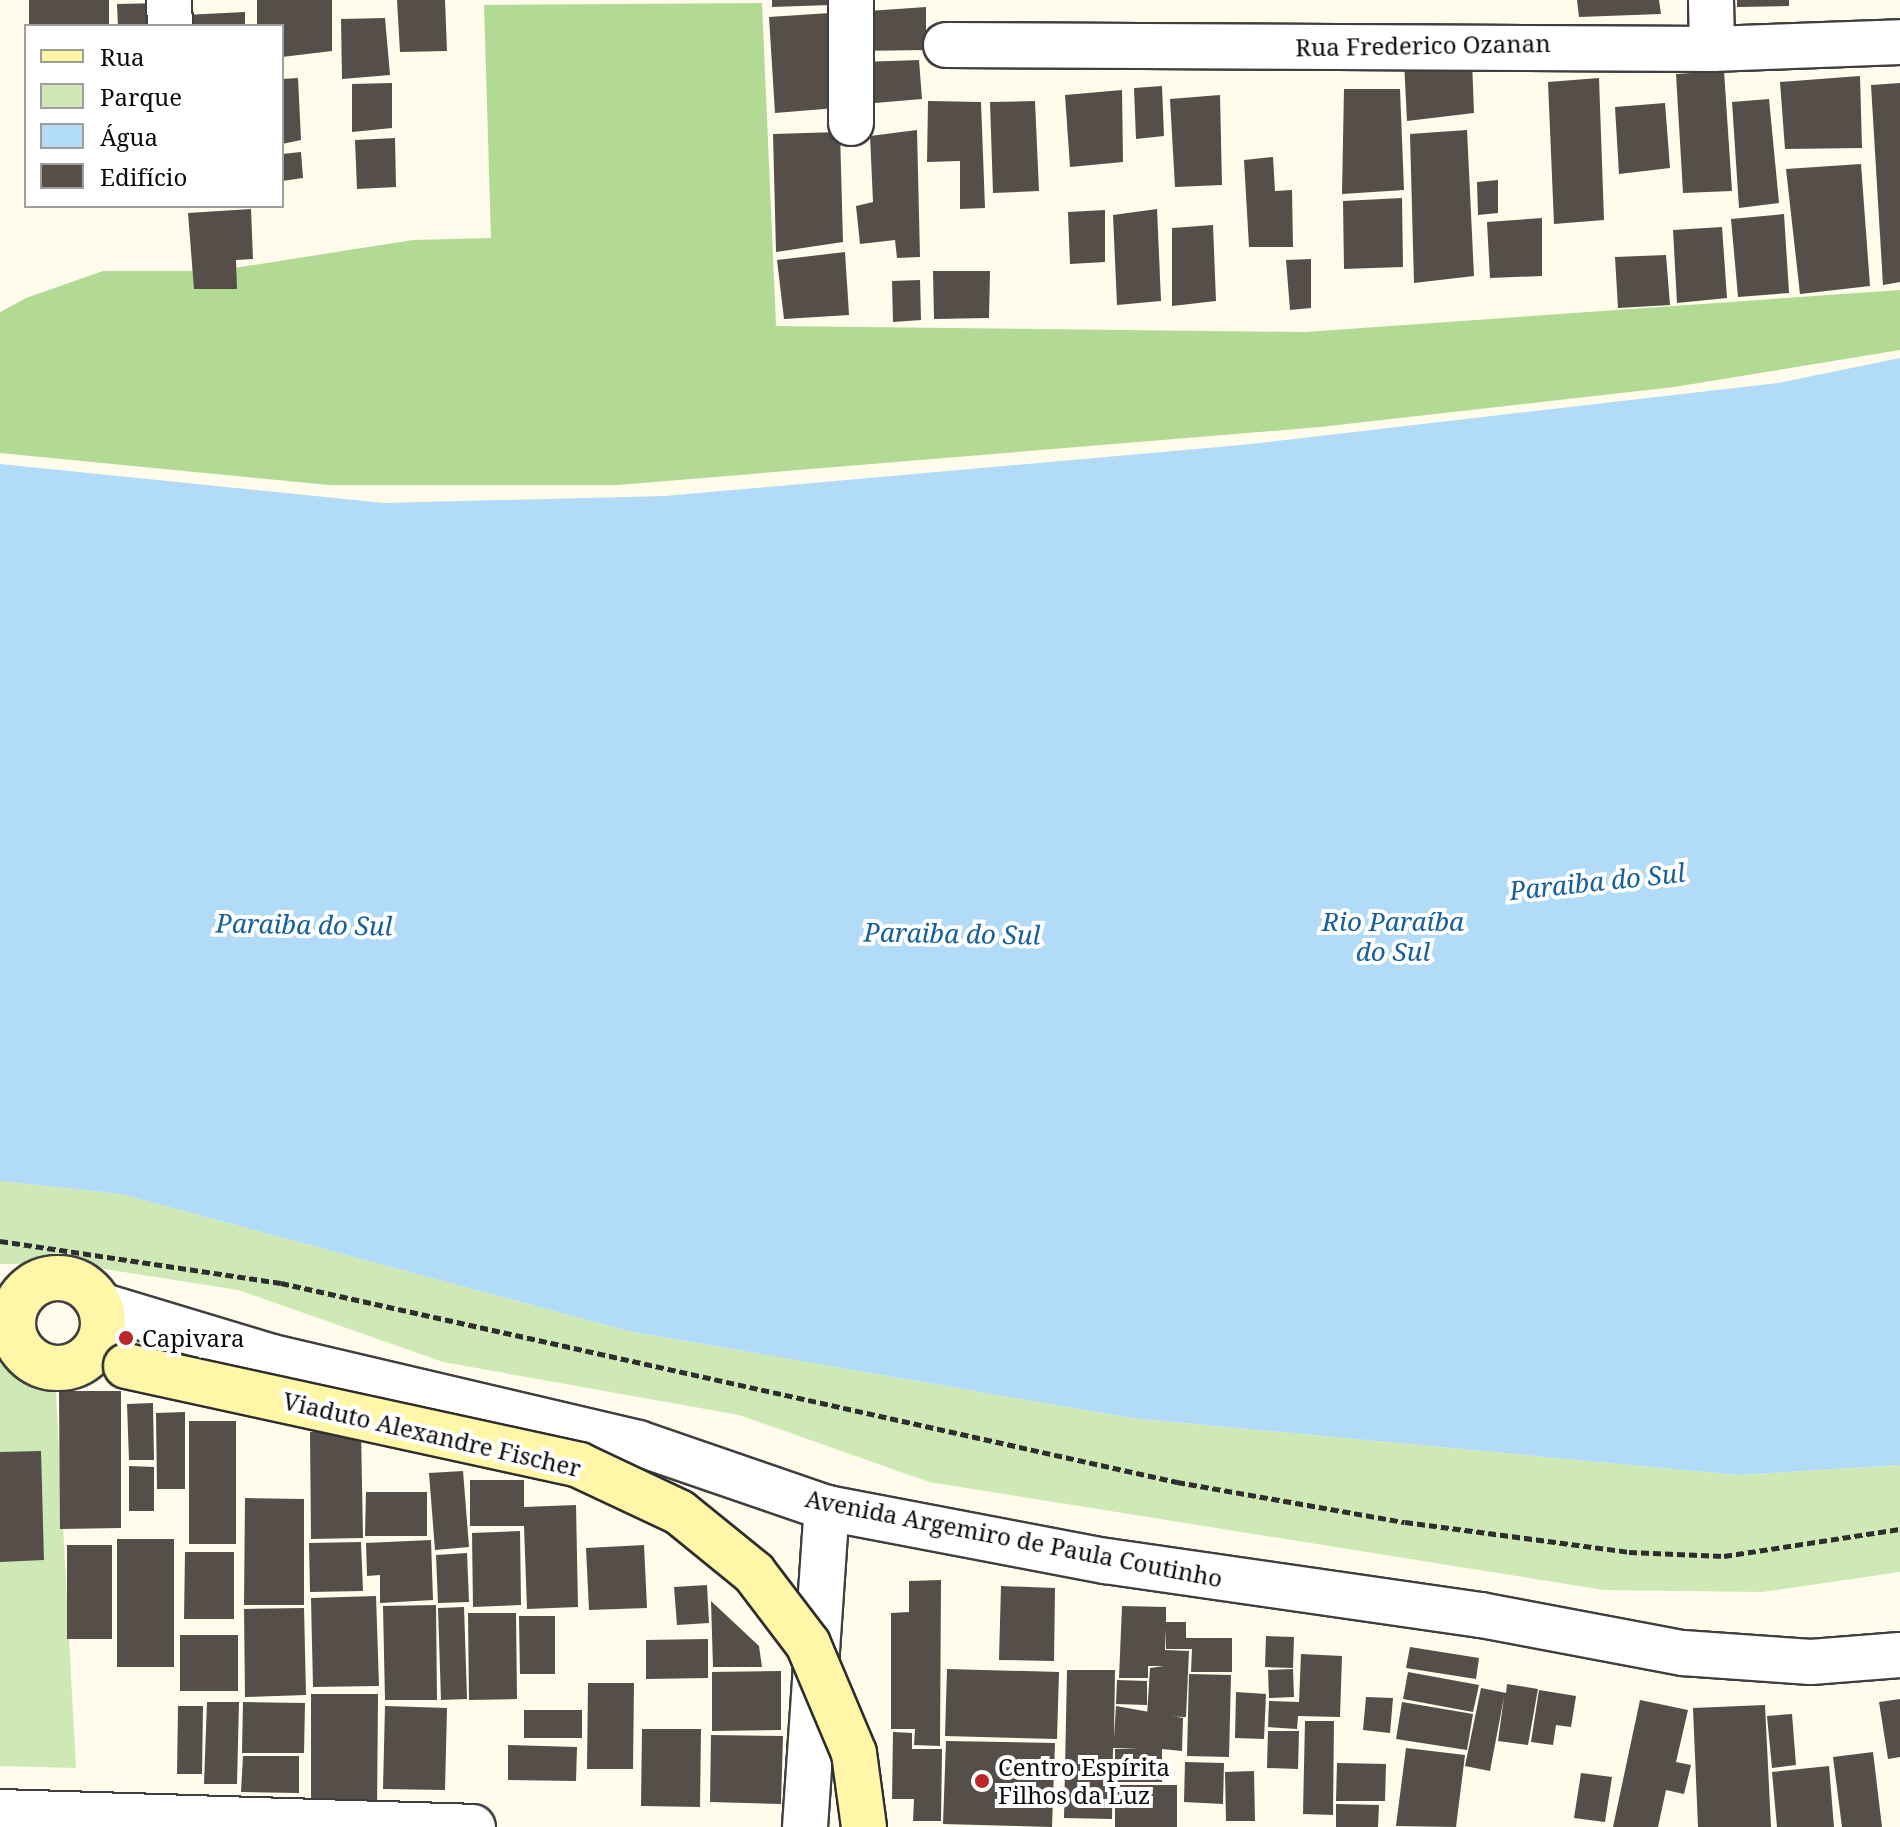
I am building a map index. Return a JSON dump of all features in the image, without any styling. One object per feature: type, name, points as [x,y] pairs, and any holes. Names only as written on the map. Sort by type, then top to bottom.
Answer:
[{"type":"street","points":[[169,0],[170,24]]},
{"type":"street","points":[[851,0],[851,123]]},
{"type":"street","points":[[1711,0],[1712,49]]},
{"type":"street","name":"Rua Frederico Ozanan","points":[[946,45],[1712,49],[1900,42]]},
{"type":"street","points":[[0,1291],[47,1279],[74,1280],[100,1305],[107,1361],[60,1368],[16,1350],[14,1313],[24,1293],[47,1279]]},
{"type":"street","name":"Avenida Argemiro de Paula Coutinho","points":[[100,1305],[272,1357],[638,1443],[827,1508],[1106,1561],[1481,1615],[1683,1653],[1811,1662],[1900,1655]]},
{"type":"street","name":"Viaduto Alexandre Fischer","points":[[107,1361],[579,1465],[679,1512],[754,1573],[808,1644],[854,1753],[864,1827]]},
{"type":"street","points":[[805,1827],[827,1508]]},
{"type":"street","points":[[0,1812],[473,1827]]},
{"type":"path","points":[[0,1241],[281,1283],[1177,1482],[1405,1522],[1629,1552],[1724,1556],[1900,1529]]},
{"type":"green space","points":[[762,3],[776,326],[1305,332],[1900,290],[1900,350],[1674,387],[1320,427],[618,485],[329,485],[0,453],[0,312],[26,298],[103,271],[215,271],[413,240],[491,238],[484,5]]},
{"type":"green space","points":[[0,1181],[121,1194],[628,1331],[1131,1418],[1738,1475],[1900,1465],[1900,1572],[1763,1592],[1604,1590],[929,1482],[739,1415],[443,1362],[238,1290],[73,1264],[0,1264]]},
{"type":"green space","points":[[127,1323],[223,1366],[120,1349],[115,1329]]},
{"type":"green space","points":[[0,1363],[55,1375],[76,1768],[0,1766]]},
{"type":"water","name":"Rio Paraíba do Sul","points":[[1900,358],[1900,1465],[1738,1475],[1131,1418],[628,1331],[121,1194],[0,1181],[0,464],[384,503],[665,496],[1241,445],[1778,383]]},
{"type":"building","points":[[29,0],[109,0],[109,24],[29,24]]},
{"type":"building","points":[[257,0],[332,0],[332,51],[284,57],[284,24],[257,24]]},
{"type":"building","points":[[397,0],[445,0],[447,51],[400,52]]},
{"type":"building","points":[[772,0],[830,0],[831,5],[772,7]]},
{"type":"building","points":[[1577,0],[1659,0],[1661,14],[1579,17]]},
{"type":"building","points":[[1737,0],[1789,0],[1789,6],[1737,7]]},
{"type":"building","points":[[162,3],[163,24],[118,24],[117,4]]},
{"type":"building","points":[[926,7],[926,50],[856,51],[854,12]]},
{"type":"building","points":[[245,12],[245,24],[185,24],[185,15]]},
{"type":"building","points":[[830,13],[836,108],[775,113],[769,17]]},
{"type":"building","points":[[385,18],[390,75],[342,79],[341,19]]},
{"type":"building","points":[[919,60],[922,99],[863,104],[861,62]]},
{"type":"building","points":[[1472,60],[1474,113],[1407,121],[1404,61]]},
{"type":"building","points":[[1724,71],[1732,191],[1683,193],[1676,74]]},
{"type":"building","points":[[1860,76],[1862,148],[1785,149],[1780,82]]},
{"type":"building","points":[[298,78],[301,140],[284,144],[284,79]]},
{"type":"building","points":[[1599,78],[1604,220],[1554,224],[1548,82]]},
{"type":"building","points":[[392,83],[392,128],[352,132],[352,84]]},
{"type":"building","points":[[1900,83],[1900,282],[1883,285],[1871,85]]},
{"type":"building","points":[[1162,86],[1164,136],[1136,139],[1134,88]]},
{"type":"building","points":[[1344,89],[1400,89],[1404,190],[1342,194]]},
{"type":"building","points":[[1122,90],[1123,162],[1070,167],[1065,95]]},
{"type":"building","points":[[1220,95],[1222,185],[1175,187],[1170,99]]},
{"type":"building","points":[[1769,99],[1779,203],[1739,208],[1732,102]]},
{"type":"building","points":[[928,101],[981,102],[985,208],[960,209],[960,161],[927,162]]},
{"type":"building","points":[[1035,101],[1039,191],[993,193],[990,102]]},
{"type":"building","points":[[1665,103],[1670,168],[1619,174],[1615,107]]},
{"type":"building","points":[[917,130],[920,257],[897,258],[895,240],[860,244],[856,206],[873,202],[870,136]]},
{"type":"building","points":[[1467,130],[1474,276],[1414,283],[1410,134]]},
{"type":"building","points":[[840,132],[843,242],[776,252],[773,134]]},
{"type":"building","points":[[395,138],[396,187],[357,189],[355,140]]},
{"type":"building","points":[[301,152],[303,178],[284,181],[284,154]]},
{"type":"building","points":[[1273,157],[1275,191],[1292,190],[1293,247],[1249,247],[1244,160]]},
{"type":"building","points":[[1861,164],[1870,286],[1800,294],[1786,169]]},
{"type":"building","points":[[1498,180],[1498,213],[1478,215],[1477,182]]},
{"type":"building","points":[[1402,198],[1403,267],[1344,269],[1343,201]]},
{"type":"building","points":[[251,209],[253,259],[236,260],[237,289],[194,289],[188,213]]},
{"type":"building","points":[[1157,209],[1161,301],[1117,305],[1113,215]]},
{"type":"building","points":[[1105,210],[1105,262],[1070,264],[1068,212]]},
{"type":"building","points":[[1784,214],[1789,293],[1738,297],[1731,219]]},
{"type":"building","points":[[1542,218],[1542,276],[1490,278],[1487,222]]},
{"type":"building","points":[[1213,225],[1216,301],[1172,306],[1172,228]]},
{"type":"building","points":[[1722,227],[1727,298],[1677,303],[1673,230]]},
{"type":"building","points":[[845,252],[849,315],[784,319],[777,260]]},
{"type":"building","points":[[1666,255],[1670,305],[1618,308],[1615,257]]},
{"type":"building","points":[[1311,259],[1311,308],[1290,310],[1286,260]]},
{"type":"building","points":[[933,271],[990,271],[989,318],[934,319]]},
{"type":"building","points":[[920,280],[921,320],[893,322],[892,281]]},
{"type":"building","points":[[59,1391],[121,1391],[121,1528],[60,1529]]},
{"type":"building","points":[[153,1403],[154,1460],[129,1460],[127,1404]]},
{"type":"building","points":[[185,1412],[185,1489],[157,1489],[156,1413]]},
{"type":"building","points":[[189,1421],[236,1421],[236,1544],[189,1544]]},
{"type":"building","points":[[361,1431],[363,1538],[311,1539],[310,1432]]},
{"type":"building","points":[[41,1451],[44,1560],[0,1562],[0,1452]]},
{"type":"building","points":[[129,1466],[154,1467],[154,1511],[129,1511]]},
{"type":"building","points":[[463,1471],[469,1547],[435,1550],[429,1473]]},
{"type":"building","points":[[470,1480],[524,1480],[524,1507],[576,1505],[578,1607],[527,1609],[524,1526],[470,1526]]},
{"type":"building","points":[[366,1492],[427,1492],[427,1536],[365,1536]]},
{"type":"building","points":[[245,1498],[304,1499],[304,1605],[244,1605]]},
{"type":"building","points":[[520,1531],[521,1605],[473,1607],[472,1533]]},
{"type":"building","points":[[117,1539],[174,1539],[174,1667],[117,1667]]},
{"type":"building","points":[[431,1540],[433,1600],[380,1603],[380,1575],[367,1576],[366,1543]]},
{"type":"building","points":[[361,1542],[363,1591],[310,1592],[309,1543]]},
{"type":"building","points":[[67,1545],[112,1545],[112,1639],[67,1639]]},
{"type":"building","points":[[644,1545],[647,1608],[589,1610],[586,1548]]},
{"type":"building","points":[[185,1552],[234,1552],[234,1619],[184,1619]]},
{"type":"building","points":[[467,1553],[469,1602],[438,1603],[436,1555]]},
{"type":"building","points":[[941,1580],[940,1746],[914,1745],[915,1729],[891,1729],[891,1613],[909,1612],[909,1581]]},
{"type":"building","points":[[707,1585],[709,1623],[677,1625],[674,1587]]},
{"type":"building","points":[[1001,1586],[1055,1588],[1054,1661],[999,1660]]},
{"type":"building","points":[[376,1596],[379,1686],[313,1687],[311,1598]]},
{"type":"building","points":[[711,1601],[759,1646],[762,1667],[713,1667]]},
{"type":"building","points":[[436,1605],[437,1700],[385,1700],[383,1606]]},
{"type":"building","points":[[1122,1606],[1166,1607],[1166,1622],[1186,1622],[1186,1638],[1232,1638],[1232,1672],[1191,1672],[1192,1649],[1166,1649],[1166,1628],[1165,1650],[1189,1651],[1186,1717],[1147,1716],[1150,1668],[1164,1666],[1148,1666],[1148,1678],[1119,1678]]},
{"type":"building","points":[[464,1607],[467,1699],[441,1700],[438,1608]]},
{"type":"building","points":[[304,1608],[306,1695],[245,1697],[244,1609]]},
{"type":"building","points":[[468,1613],[516,1613],[517,1699],[469,1700]]},
{"type":"building","points":[[519,1616],[555,1616],[555,1674],[520,1674]]},
{"type":"building","points":[[180,1635],[238,1635],[238,1691],[180,1691]]},
{"type":"building","points":[[1266,1636],[1294,1637],[1293,1668],[1265,1667]]},
{"type":"building","points":[[708,1639],[708,1678],[646,1679],[646,1640]]},
{"type":"building","points":[[1410,1647],[1479,1658],[1476,1679],[1406,1668]]},
{"type":"building","points":[[1301,1654],[1342,1656],[1340,1717],[1298,1716],[1297,1729],[1268,1727],[1269,1701],[1299,1702]]},
{"type":"building","points":[[947,1669],[1059,1672],[1057,1739],[945,1736]]},
{"type":"building","points":[[1293,1669],[1294,1697],[1269,1698],[1268,1670]]},
{"type":"building","points":[[1067,1670],[1115,1670],[1114,1739],[1116,1706],[1183,1718],[1182,1751],[1162,1749],[1162,1782],[1115,1782],[1115,1749],[1139,1748],[1113,1748],[1112,1819],[1064,1818]]},
{"type":"building","points":[[781,1671],[781,1730],[712,1731],[712,1672]]},
{"type":"building","points":[[1408,1672],[1479,1685],[1473,1712],[1403,1699]]},
{"type":"building","points":[[1189,1674],[1231,1675],[1229,1757],[1187,1756]]},
{"type":"building","points":[[1117,1680],[1147,1681],[1147,1705],[1116,1704]]},
{"type":"building","points":[[588,1683],[634,1683],[633,1769],[587,1769]]},
{"type":"building","points":[[1507,1684],[1538,1689],[1528,1745],[1498,1741],[1504,1697],[1490,1771],[1465,1766],[1481,1688],[1506,1693]]},
{"type":"building","points":[[1539,1690],[1576,1696],[1571,1727],[1556,1725],[1553,1745],[1531,1742]]},
{"type":"building","points":[[1236,1692],[1266,1694],[1264,1739],[1235,1738]]},
{"type":"building","points":[[311,1694],[378,1694],[377,1814],[311,1814]]},
{"type":"building","points":[[1366,1697],[1393,1698],[1390,1733],[1363,1730]]},
{"type":"building","points":[[1900,1699],[1900,1757],[1888,1759],[1879,1702]]},
{"type":"building","points":[[1640,1700],[1688,1710],[1676,1762],[1691,1765],[1684,1794],[1666,1790],[1658,1827],[1613,1827]]},
{"type":"building","points":[[207,1702],[239,1702],[237,1784],[204,1784]]},
{"type":"building","points":[[243,1702],[305,1703],[304,1753],[242,1753]]},
{"type":"building","points":[[1402,1702],[1473,1714],[1467,1750],[1396,1739]]},
{"type":"building","points":[[1765,1705],[1771,1827],[1698,1827],[1693,1708]]},
{"type":"building","points":[[178,1706],[203,1706],[202,1774],[177,1774]]},
{"type":"building","points":[[385,1706],[447,1708],[445,1790],[383,1789]]},
{"type":"building","points":[[524,1710],[582,1710],[582,1738],[524,1738]]},
{"type":"building","points":[[1792,1714],[1796,1765],[1772,1768],[1767,1716]]},
{"type":"building","points":[[1305,1721],[1334,1721],[1333,1815],[1303,1814]]},
{"type":"building","points":[[642,1729],[701,1729],[700,1807],[641,1806]]},
{"type":"building","points":[[1268,1731],[1299,1731],[1298,1769],[1267,1768]]},
{"type":"building","points":[[893,1732],[912,1733],[912,1749],[942,1749],[941,1821],[913,1821],[914,1799],[892,1799]]},
{"type":"building","points":[[711,1735],[783,1736],[781,1804],[710,1802]]},
{"type":"building","points":[[946,1741],[1055,1743],[1052,1827],[943,1824]]},
{"type":"building","points":[[508,1745],[577,1747],[576,1781],[508,1780]]},
{"type":"building","points":[[1406,1748],[1465,1755],[1456,1827],[1396,1826]]},
{"type":"building","points":[[1873,1752],[1882,1827],[1842,1827],[1833,1757]]},
{"type":"building","points":[[243,1756],[299,1756],[299,1793],[241,1792]]},
{"type":"building","points":[[1185,1762],[1224,1763],[1223,1804],[1184,1802]]},
{"type":"building","points":[[1337,1763],[1386,1764],[1385,1801],[1336,1801]]},
{"type":"building","points":[[1829,1766],[1834,1827],[1777,1827],[1772,1772]]},
{"type":"building","points":[[1254,1771],[1255,1821],[1226,1821],[1225,1772]]},
{"type":"building","points":[[1581,1773],[1612,1777],[1605,1822],[1574,1818]]},
{"type":"building","points":[[1115,1785],[1177,1785],[1177,1827],[1115,1827]]},
{"type":"building","points":[[1336,1804],[1379,1805],[1378,1827],[1336,1827]]},
{"type":"place","name":"Capivara","points":[[126,1338]]},
{"type":"place","name":"Centro Espírita Filhos da Luz","points":[[982,1781]]},
{"type":"water label","name":"Paraiba do Sul","points":[[1597,882]]},
{"type":"water label","name":"Paraiba do Sul","points":[[304,925]]},
{"type":"water label","name":"Paraiba do Sul","points":[[952,934]]}]
